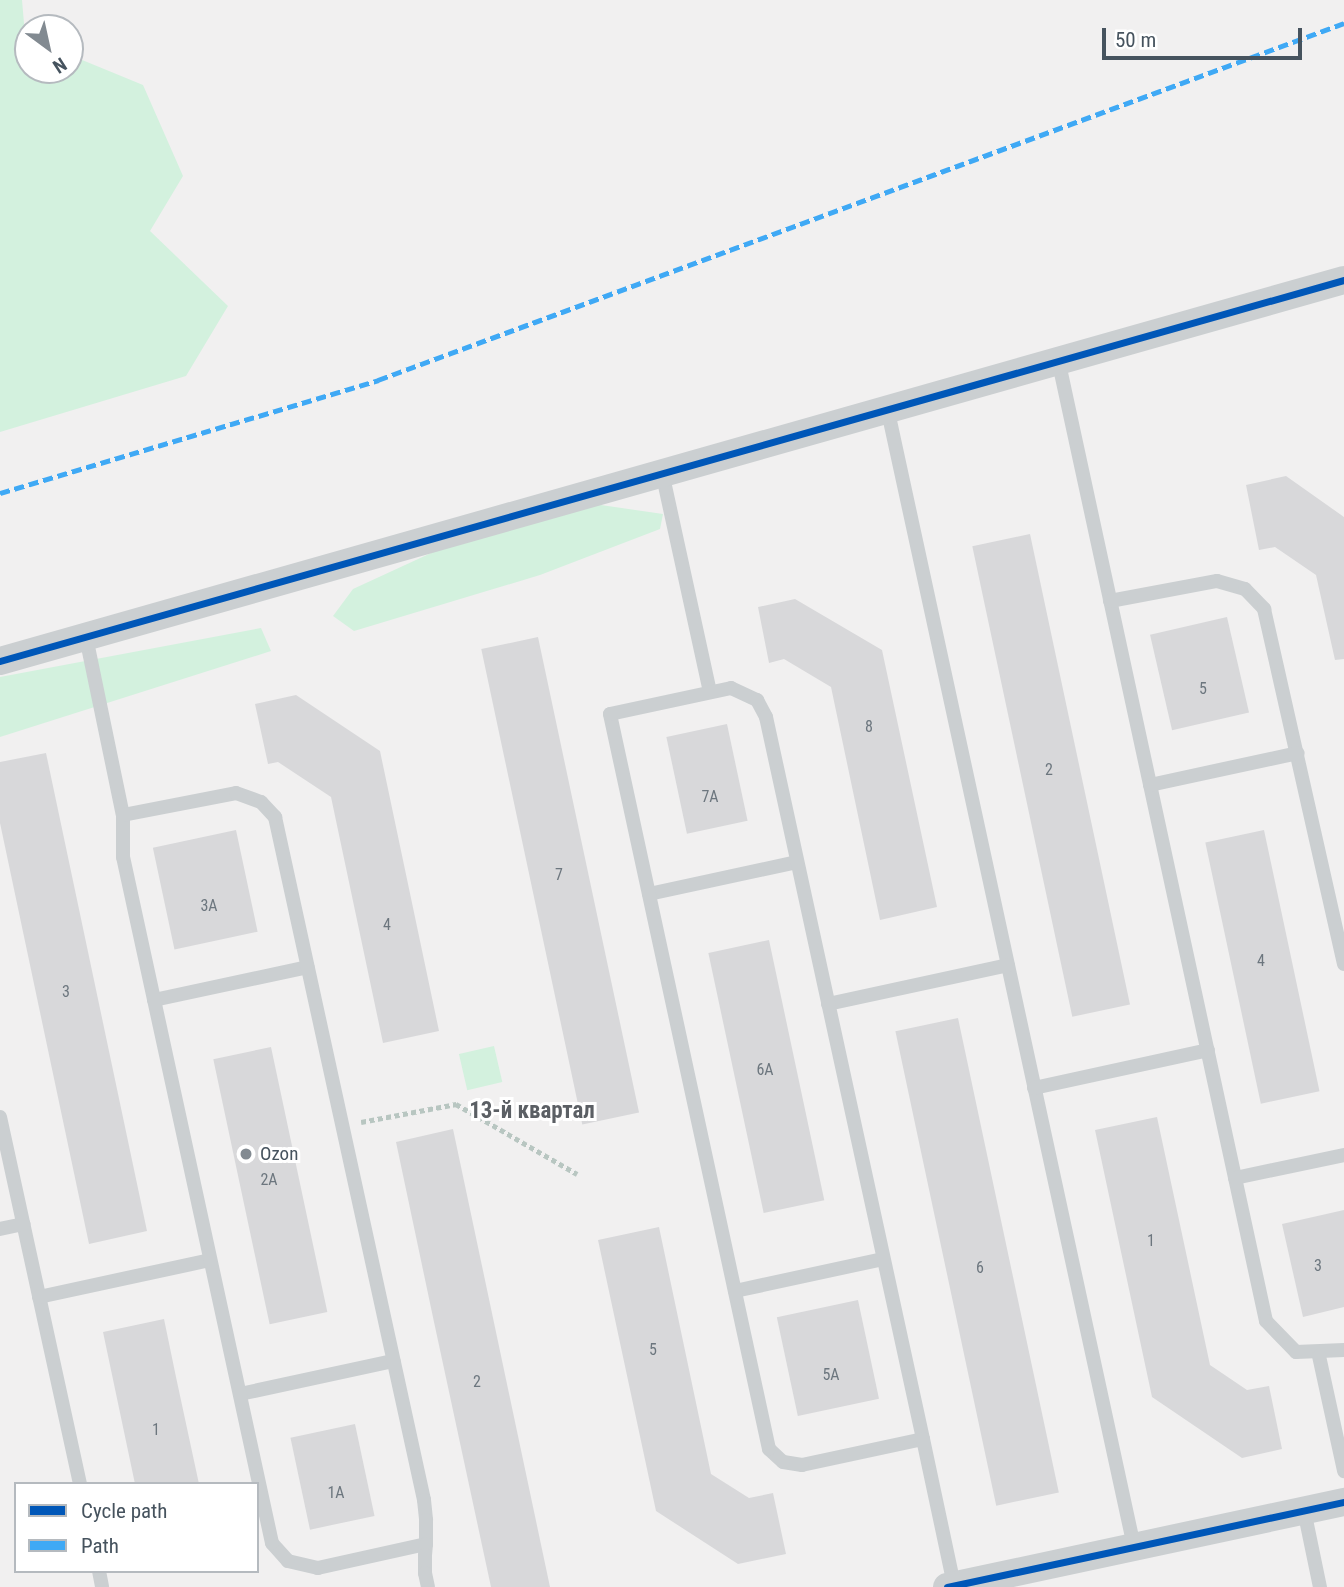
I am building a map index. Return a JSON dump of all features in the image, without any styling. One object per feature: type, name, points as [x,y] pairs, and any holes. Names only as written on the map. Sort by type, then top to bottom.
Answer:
[{"type":"street","points":[[0,661],[887,407],[1344,280]]},
{"type":"street","points":[[951,1586],[1344,1502]]},
{"type":"lane","points":[[1058,359],[1269,1327],[1296,1352],[1319,1356],[1344,1350]]},
{"type":"lane","points":[[887,407],[1134,1547]]},
{"type":"lane","points":[[662,472],[710,692]]},
{"type":"lane","points":[[1110,601],[1217,581],[1245,589],[1269,618],[1344,964]]},
{"type":"lane","points":[[86,637],[123,815],[123,857],[259,1482]]},
{"type":"lane","points":[[923,1439],[802,1465],[775,1456],[735,1291],[610,713],[710,692],[746,692],[766,717],[923,1439],[951,1586]]},
{"type":"lane","points":[[1150,785],[1298,753]]},
{"type":"lane","points":[[123,815],[222,794],[261,802],[275,817],[424,1500],[428,1587]]},
{"type":"lane","points":[[649,894],[797,862]]},
{"type":"lane","points":[[828,1004],[1008,965]]},
{"type":"lane","points":[[154,1000],[308,967]]},
{"type":"lane","points":[[1034,1088],[1208,1050]]},
{"type":"lane","points":[[0,1117],[80,1482]]},
{"type":"lane","points":[[1236,1178],[1344,1154]]},
{"type":"lane","points":[[0,1229],[23,1224]]},
{"type":"lane","points":[[735,1291],[883,1259]]},
{"type":"lane","points":[[39,1297],[210,1260]]},
{"type":"lane","points":[[1319,1356],[1344,1471]]},
{"type":"lane","points":[[240,1394],[393,1361]]},
{"type":"lane","points":[[259,1483],[272,1544],[288,1561],[318,1568],[426,1544]]},
{"type":"lane","points":[[1304,1510],[1320,1587]]},
{"type":"path","points":[[342,1126],[456,1104],[577,1174]]},
{"type":"green space","points":[[0,0],[22,0],[23,14],[14,14],[14,84],[84,84],[84,61],[143,85],[183,176],[150,231],[228,306],[186,376],[0,432]]},
{"type":"green space","points":[[594,504],[663,514],[660,529],[540,575],[354,631],[333,616],[353,589],[455,542]]},
{"type":"green space","points":[[261,628],[271,651],[0,737],[0,677]]},
{"type":"green space","points":[[494,1046],[502,1082],[467,1090],[459,1054]]},
{"type":"building","points":[[1286,476],[1344,517],[1344,659],[1335,660],[1316,575],[1275,547],[1259,550],[1246,485]]},
{"type":"building","points":[[1030,534],[1130,1004],[1072,1017],[972,546]]},
{"type":"building","points":[[795,599],[882,650],[937,907],[880,920],[831,687],[784,659],[769,663],[758,607]]},
{"type":"building","points":[[1227,617],[1249,712],[1172,730],[1150,635]]},
{"type":"building","points":[[538,637],[639,1112],[582,1124],[481,649]]},
{"type":"building","points":[[296,695],[380,751],[439,1031],[383,1043],[331,797],[278,762],[268,764],[255,704]]},
{"type":"building","points":[[727,724],[748,821],[687,834],[666,737]]},
{"type":"building","points":[[46,753],[147,1231],[89,1244],[0,823],[0,762]]},
{"type":"building","points":[[236,830],[258,932],[174,949],[153,848]]},
{"type":"building","points":[[1264,830],[1320,1091],[1261,1104],[1205,842]]},
{"type":"building","points":[[769,940],[824,1200],[764,1213],[708,953]]},
{"type":"building","points":[[958,1018],[1059,1492],[996,1506],[895,1031]]},
{"type":"building","points":[[271,1047],[327,1312],[270,1324],[213,1059]]},
{"type":"building","points":[[1157,1117],[1210,1365],[1247,1390],[1269,1386],[1282,1449],[1242,1458],[1152,1397],[1095,1130]]},
{"type":"building","points":[[453,1129],[550,1587],[491,1587],[434,1322],[396,1142]]},
{"type":"building","points":[[1344,1210],[1344,1307],[1303,1317],[1282,1224]]},
{"type":"building","points":[[659,1227],[711,1474],[749,1498],[773,1493],[786,1554],[738,1564],[656,1511],[598,1240]]},
{"type":"building","points":[[858,1300],[879,1399],[798,1416],[777,1317]]},
{"type":"building","points":[[164,1319],[199,1482],[135,1482],[103,1332]]},
{"type":"building","points":[[355,1424],[375,1516],[310,1530],[290,1438]]},
{"type":"marked path","points":[[0,493],[378,380],[1344,23]]},
{"type":"cycle path","points":[[0,661],[1344,280]]},
{"type":"cycle path","points":[[947,1587],[1344,1502]]},
{"type":"place","name":"Ozon","points":[[246,1154]]},
{"type":"district","name":"13-й квартал","points":[[532,1111]]}]
